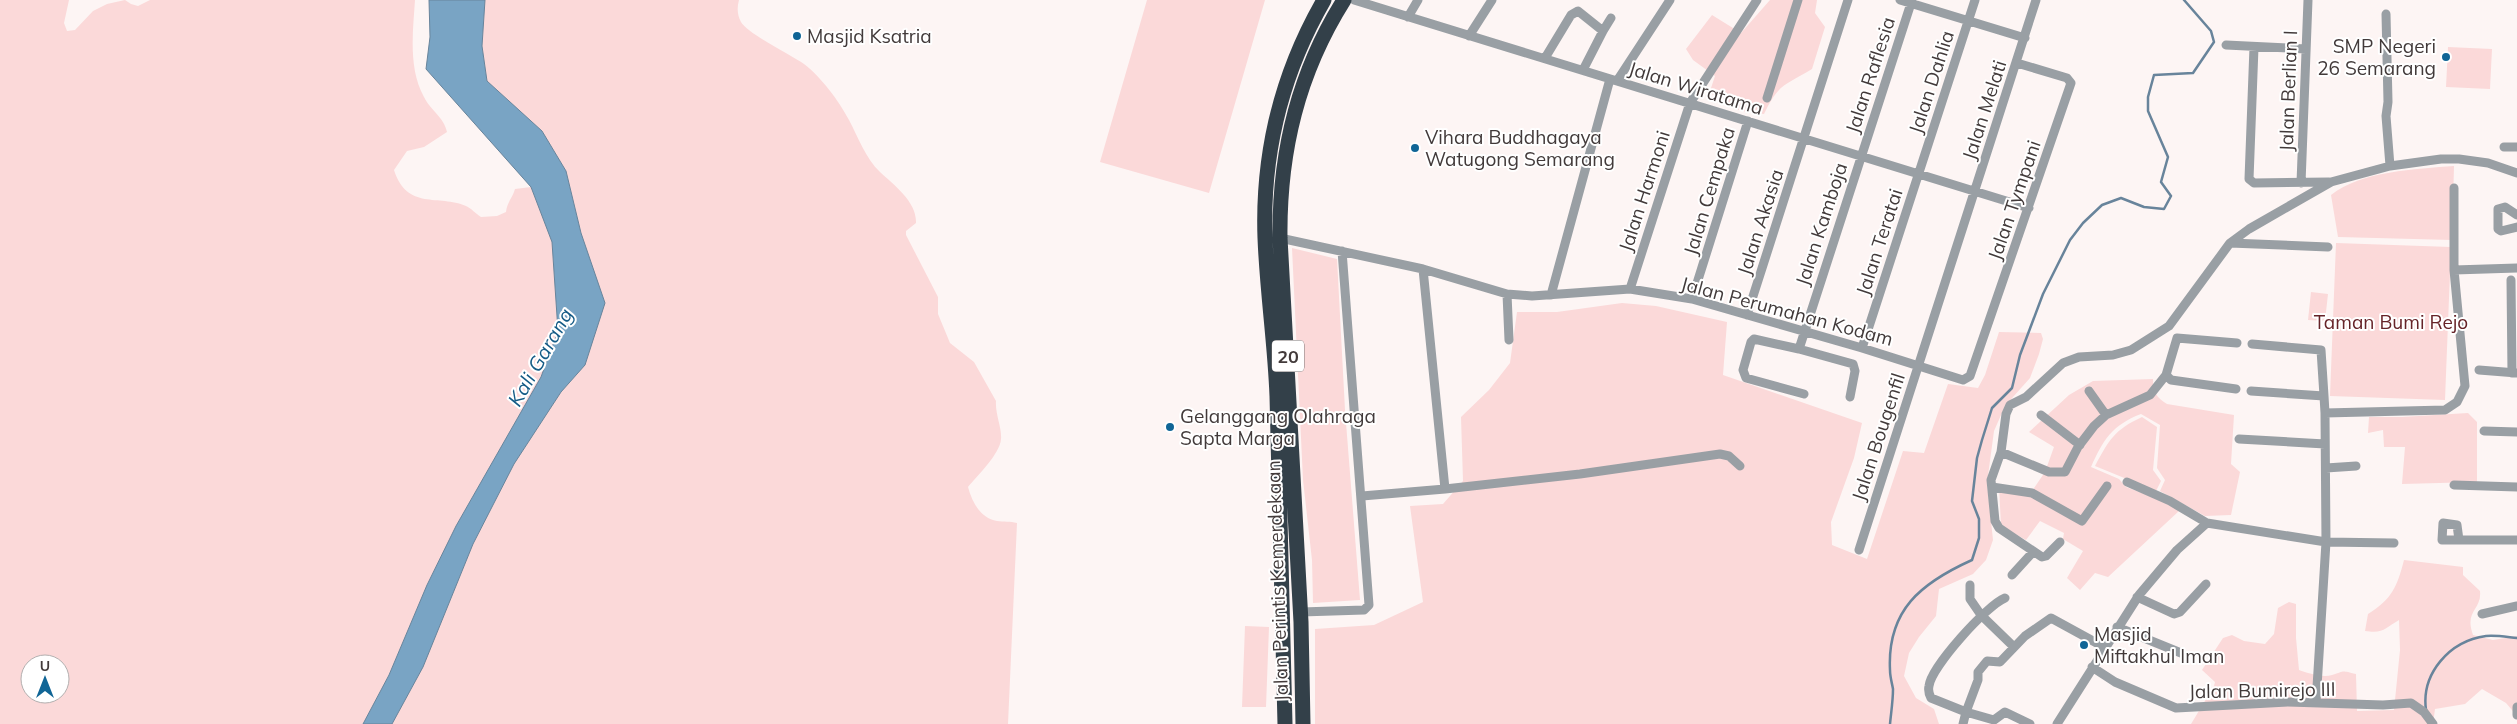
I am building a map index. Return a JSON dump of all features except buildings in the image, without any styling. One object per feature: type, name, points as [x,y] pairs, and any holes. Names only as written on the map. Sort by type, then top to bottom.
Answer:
[{"type":"highway","name":"Jalan Perintis Kemerdekaan","points":[[1303,724],[1301,612],[1283,398],[1265,239],[1266,186],[1274,128],[1286,85],[1299,48],[1324,0]]},
{"type":"highway","name":"Jalan Perintis Kemerdekaan","points":[[1286,724],[1280,187],[1289,132],[1313,57],[1327,28],[1344,0]]},
{"type":"street","name":"Jalan Wiratama","points":[[1354,0],[2029,208]]},
{"type":"street","points":[[1408,17],[1418,0]]},
{"type":"street","points":[[1469,36],[1492,0]]},
{"type":"street","points":[[1551,295],[1614,80],[1670,0]]},
{"type":"street","name":"Jalan Harmoni","points":[[1630,289],[1690,104],[1757,0]]},
{"type":"street","points":[[1767,98],[1798,0]]},
{"type":"street","name":"Jalan Akasia","points":[[1747,315],[1848,0]]},
{"type":"street","points":[[1900,0],[2025,38]]},
{"type":"street","name":"Jalan Dahlia","points":[[1918,174],[1975,0]]},
{"type":"street","name":"Jalan Melati","points":[[1975,192],[2036,0]]},
{"type":"street","name":"Jalan Berlian I","points":[[2301,182],[2308,0]]},
{"type":"street","name":"Jalan Raflesia","points":[[1860,156],[1911,2]]},
{"type":"street","points":[[1546,58],[1575,11],[1603,31]]},
{"type":"street","points":[[2386,14],[2386,116],[2390,166]]},
{"type":"street","points":[[1583,70],[1611,18]]},
{"type":"street","points":[[2226,45],[2306,48]]},
{"type":"street","points":[[2254,46],[2249,176],[2254,183],[2331,182]]},
{"type":"street","name":"Jalan Tympani","points":[[1963,380],[1970,376],[2072,83],[2068,78],[2017,63]]},
{"type":"street","name":"Jalan Cempaka","points":[[1692,299],[1748,122]]},
{"type":"street","points":[[2504,146],[2517,147]]},
{"type":"street","name":"Jalan Kamboja","points":[[1799,349],[1860,156]]},
{"type":"street","points":[[2060,542],[2043,557],[1999,528],[1995,521],[1991,480],[2001,452],[2006,414],[2010,405],[2026,397],[2063,363],[2079,357],[2113,355],[2131,350],[2169,326],[2230,243],[2272,214],[2331,182],[2390,166],[2441,159],[2488,163],[2517,173]]},
{"type":"street","name":"Jalan Teratai","points":[[1862,348],[1918,174]]},
{"type":"street","points":[[2325,413],[2445,410],[2457,402],[2466,386],[2454,270],[2454,188]]},
{"type":"street","name":"Jalan Bougenfil","points":[[1859,550],[1975,192]]},
{"type":"street","points":[[2517,215],[2505,207],[2500,207],[2498,209],[2497,226],[2501,230],[2517,227]]},
{"type":"street","name":"Jalan Perumahan Kodam","points":[[1280,238],[1423,269],[1508,294],[1551,295],[1630,289],[1692,299],[1804,330],[1963,380]]},
{"type":"street","points":[[2230,243],[2328,247]]},
{"type":"street","points":[[1301,612],[1364,610],[1369,605],[1342,251]]},
{"type":"street","points":[[2454,270],[2517,268]]},
{"type":"street","points":[[1423,269],[1445,489]]},
{"type":"street","points":[[2479,370],[2514,373],[2511,280]]},
{"type":"street","points":[[1508,294],[1509,340]]},
{"type":"street","points":[[2001,452],[2049,472],[2064,472],[2094,426],[2106,415],[2150,395],[2166,375],[2176,338],[2169,326]]},
{"type":"street","points":[[2176,338],[2237,343]]},
{"type":"street","points":[[1804,394],[1746,378],[1743,370],[1751,342],[1754,339],[1853,364],[1855,371],[1850,397]]},
{"type":"street","points":[[2252,344],[2321,350],[2326,444],[2326,542],[2316,703]]},
{"type":"street","points":[[2166,375],[2171,380],[2236,389]]},
{"type":"street","points":[[2089,391],[2106,415]]},
{"type":"street","points":[[2251,391],[2324,396]]},
{"type":"street","points":[[2041,415],[2080,445]]},
{"type":"street","points":[[2484,431],[2517,432]]},
{"type":"street","points":[[2239,439],[2326,444]]},
{"type":"street","points":[[1362,496],[1580,474],[1720,454],[1729,456],[1740,466]]},
{"type":"street","points":[[2326,468],[2356,466]]},
{"type":"street","points":[[2127,482],[2170,501],[2208,523],[2326,542],[2394,543]]},
{"type":"street","points":[[2454,485],[2517,487]]},
{"type":"street","points":[[1992,487],[2032,493],[2082,521],[2107,486]]},
{"type":"street","points":[[2057,724],[2137,597],[2177,550],[2208,523]]},
{"type":"street","points":[[2459,540],[2517,540]]},
{"type":"street","points":[[2012,575],[2033,552]]},
{"type":"street","points":[[2137,597],[2174,614],[2180,612],[2206,584]]},
{"type":"street","points":[[1970,585],[1970,599],[1981,615],[2014,647]]},
{"type":"street","points":[[2005,598],[1981,615],[1942,660],[1928,688],[1931,698],[1966,712],[1994,720],[2005,712],[2030,724]]},
{"type":"street","points":[[2482,614],[2517,606]]},
{"type":"street","points":[[1963,724],[1978,680],[1978,672],[1987,661],[2000,662],[2014,647],[2054,618],[2104,647]]},
{"type":"street","points":[[2117,627],[2180,653]]},
{"type":"street","name":"Jalan Bumirejo III","points":[[2092,667],[2115,682],[2176,708],[2288,702],[2383,705],[2411,703],[2428,718]]},
{"type":"street","points":[[2517,707],[2517,715]]},
{"type":"green space","points":[[0,0],[69,0],[64,23],[67,31],[75,30],[93,11],[107,4],[125,0],[138,6],[150,0],[415,0],[413,49],[416,74],[424,97],[443,122],[447,132],[424,147],[407,151],[394,170],[400,183],[415,196],[456,203],[468,207],[481,217],[497,216],[506,212],[515,189],[531,187],[552,242],[558,331],[541,377],[456,526],[427,585],[389,675],[363,724],[0,724]]},
{"type":"green space","points":[[485,0],[739,0],[739,17],[745,27],[804,64],[823,82],[835,97],[875,167],[898,188],[913,208],[916,223],[906,231],[906,235],[938,297],[938,314],[950,343],[974,362],[996,401],[1001,435],[1000,445],[992,458],[968,487],[974,504],[986,517],[997,521],[1017,523],[1008,724],[392,724],[423,667],[473,544],[514,464],[561,392],[585,365],[581,233],[566,171],[542,131],[487,81],[482,46]]},
{"type":"green space","points":[[1147,0],[1265,0],[1209,193],[1100,162]]},
{"type":"green space","points":[[1770,0],[1817,0],[1815,13],[1825,27],[1812,69],[1783,86],[1774,96],[1764,114],[1727,106],[1710,91],[1715,76],[1693,60],[1686,49],[1712,15],[1741,33]]},
{"type":"green space","points":[[2448,47],[2492,49],[2490,89],[2446,87]]},
{"type":"green space","points":[[2454,166],[2452,240],[2338,237],[2331,195],[2343,187],[2373,176],[2423,168]]},
{"type":"green space","name":"Taman Bumi Rejo","points":[[2336,243],[2451,247],[2445,400],[2330,396]]},
{"type":"green space","points":[[1292,248],[1337,259],[1345,410],[1360,600],[1313,603],[1312,560],[1303,480]]},
{"type":"green space","points":[[2311,292],[2328,294],[2325,321],[2308,320]]},
{"type":"green space","points":[[1622,303],[1656,306],[1727,322],[1723,375],[1862,423],[1854,458],[1831,522],[1832,545],[1867,559],[1903,451],[1924,453],[1948,384],[1978,388],[1985,375],[1999,332],[2041,333],[2043,339],[2030,378],[2005,406],[1994,431],[1987,483],[1993,540],[1986,560],[1973,574],[1939,589],[1936,616],[1909,653],[1904,676],[1916,698],[1934,709],[1939,724],[1315,724],[1315,629],[1374,625],[1423,602],[1410,506],[1443,504],[1463,481],[1461,417],[1489,390],[1510,363],[1517,312],[1557,312]]},
{"type":"green space","points":[[2153,379],[2156,394],[2167,404],[2234,415],[2231,464],[2240,472],[2231,515],[2205,516],[2160,491],[2165,480],[2157,468],[2160,425],[2141,414],[2131,418],[2116,428],[2104,441],[2091,467],[2119,479],[2126,487],[2171,504],[2179,511],[2108,577],[2095,573],[2080,590],[2067,578],[2083,551],[2063,539],[2064,533],[2040,521],[2026,540],[2001,526],[1999,486],[2032,491],[2045,472],[2054,447],[2029,432],[2069,395],[2093,381]]},
{"type":"green space","points":[[2468,413],[2477,422],[2477,482],[2402,484],[2405,447],[2384,447],[2383,430],[2368,433],[2369,417]]},
{"type":"green space","points":[[2142,417],[2157,427],[2153,470],[2161,481],[2156,491],[2095,466],[2113,437],[2125,426]]},
{"type":"green space","points":[[2404,560],[2463,567],[2463,575],[2480,591],[2480,597],[2471,620],[2473,635],[2493,640],[2517,636],[2517,716],[2506,703],[2482,689],[2465,704],[2435,709],[2433,724],[2191,724],[2215,682],[2202,670],[2223,638],[2232,635],[2244,641],[2265,644],[2274,634],[2278,608],[2289,602],[2296,604],[2296,638],[2299,670],[2324,676],[2343,671],[2356,674],[2357,711],[2394,710],[2400,650],[2399,620],[2380,631],[2365,631],[2368,614],[2383,603],[2392,592],[2399,578]]},
{"type":"green space","points":[[1245,626],[1269,627],[1266,707],[1242,707]]},
{"type":"water","points":[[429,0],[485,0],[482,46],[487,81],[542,131],[566,171],[581,233],[605,303],[585,365],[561,392],[514,464],[473,544],[423,667],[392,724],[363,724],[389,675],[427,585],[456,526],[541,377],[558,331],[552,242],[531,187],[426,69],[430,37]]},
{"type":"waterway","points":[[1890,724],[1893,689],[1890,673],[1891,649],[1894,631],[1901,615],[1923,589],[1937,578],[1972,560],[1979,538],[1979,519],[1972,501],[1977,458],[1982,440],[1992,408],[2012,388],[2020,355],[2043,294],[2070,240],[2083,223],[2102,205],[2121,198],[2144,207],[2164,209],[2171,196],[2161,182],[2168,157],[2148,111],[2148,97],[2154,75],[2193,73],[2214,42],[2211,31],[2184,0]]},
{"type":"waterway","points":[[2426,710],[2428,684],[2440,661],[2449,652],[2473,639],[2486,636],[2517,638]]},
{"type":"place","name":"Masjid Ksatria","points":[[797,36]]},
{"type":"place","name":"SMP Negeri 26 Semarang","points":[[2446,57]]},
{"type":"place","name":"Vihara Buddhagaya Watugong Semarang","points":[[1415,148]]},
{"type":"place","name":"Gelanggang Olahraga Sapta Marga","points":[[1170,427]]},
{"type":"place","name":"Masjid Miftakhul Iman","points":[[2084,645]]},
{"type":"water label","name":"Kali Garang","points":[[540,357]]}]
